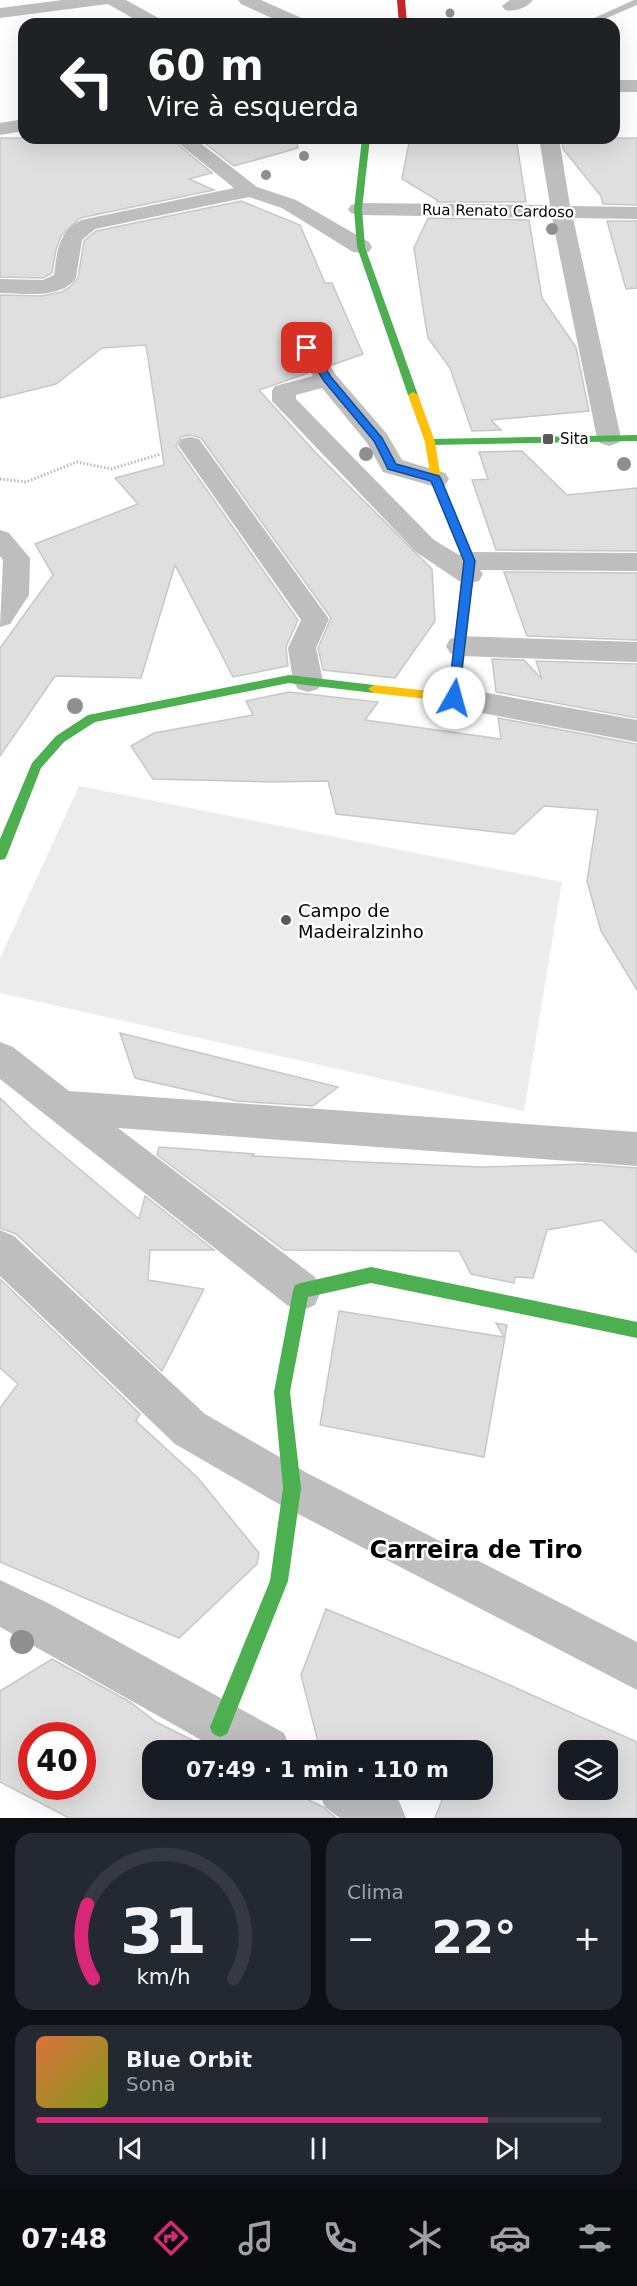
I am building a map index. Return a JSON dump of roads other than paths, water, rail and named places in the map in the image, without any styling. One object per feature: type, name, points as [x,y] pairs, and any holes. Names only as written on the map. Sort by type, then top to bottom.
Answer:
[{"type":"street","points":[[0,13],[104,0]]},
{"type":"street","points":[[113,0],[145,18]]},
{"type":"street","points":[[247,0],[287,18]]},
{"type":"street","points":[[401,0],[402,18]]},
{"type":"street","points":[[0,18],[16,28]]},
{"type":"street","points":[[620,86],[637,86]]},
{"type":"street","points":[[1,130],[18,126]]},
{"type":"street","points":[[190,144],[250,191],[289,204],[361,247]]},
{"type":"street","points":[[365,144],[358,209],[361,247],[430,442],[436,479],[469,568],[454,698]]},
{"type":"street","points":[[550,144],[561,212],[609,438]]},
{"type":"street","points":[[0,286],[49,286],[59,283],[65,278],[71,236],[77,229],[88,224],[250,191]]},
{"type":"street","name":"Rua Renato Cardoso","points":[[358,209],[637,213]]},
{"type":"street","points":[[307,348],[327,379],[378,440],[392,466],[436,479]]},
{"type":"street","points":[[327,379],[284,391],[284,401],[425,546],[469,568],[637,562]]},
{"type":"street","points":[[430,442],[637,438]]},
{"type":"street","points":[[190,445],[315,619],[302,648],[308,681]]},
{"type":"street","points":[[0,538],[17,558],[15,595],[0,617]]},
{"type":"street","points":[[460,646],[637,652]]},
{"type":"street","points":[[0,855],[36,766],[60,739],[92,718],[289,679],[454,698],[637,731]]},
{"type":"street","points":[[0,1058],[302,1291]]},
{"type":"street","points":[[62,1107],[637,1149]]},
{"type":"street","points":[[0,1249],[190,1429],[292,1488],[637,1667]]},
{"type":"street","points":[[302,1291],[371,1275],[637,1330]]},
{"type":"street","points":[[220,1727],[279,1581],[292,1488],[282,1392],[302,1291]]},
{"type":"street","points":[[0,1602],[247,1740]]},
{"type":"street","points":[[356,1800],[382,1818]]},
{"type":"lane","points":[[599,18],[637,2]]},
{"type":"place","name":"Sita","points":[[548,439]]},
{"type":"place","name":"Campo de Madeiralzinho","points":[[286,920]]},
{"type":"district","name":"Carreira de Tiro","points":[[476,1550]]}]
